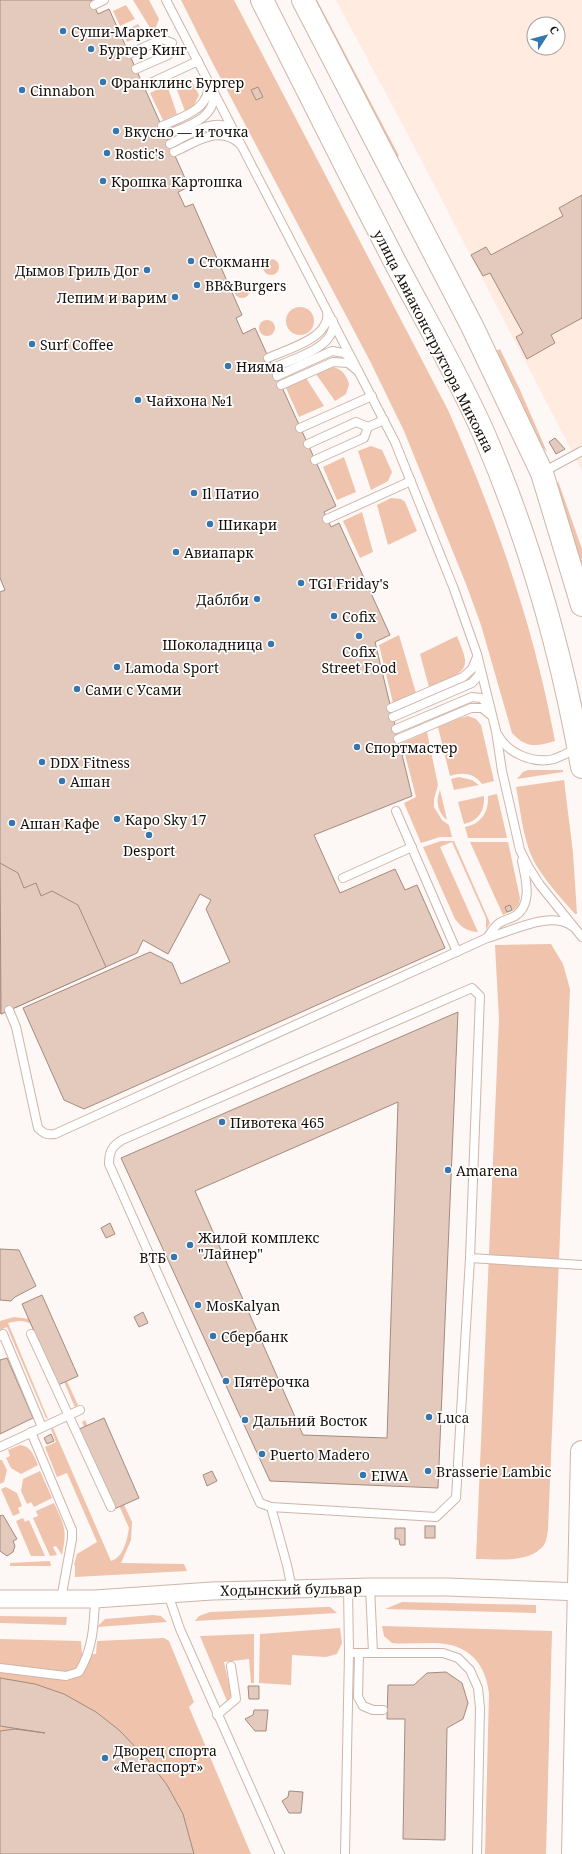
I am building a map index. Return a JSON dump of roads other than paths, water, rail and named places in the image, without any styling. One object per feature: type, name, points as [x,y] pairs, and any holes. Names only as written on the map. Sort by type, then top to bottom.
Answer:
[{"type":"street","name":"улица Авиаконструктора Микояна","points":[[262,0],[483,433],[512,506],[548,615],[581,753]]},
{"type":"street","points":[[303,0],[472,326],[542,473],[582,605]]},
{"type":"street","points":[[572,1854],[580,1592],[582,1452]]},
{"type":"street","name":"Ходынский бульвар","points":[[0,1599],[95,1599],[212,1591],[370,1587],[446,1587],[580,1592]]},
{"type":"lane","points":[[94,5],[104,0]]},
{"type":"lane","points":[[166,0],[384,420],[411,481],[454,589],[477,654],[494,721],[502,771],[526,881],[526,904],[522,911],[498,924],[487,938]]},
{"type":"lane","points":[[129,54],[162,39],[172,43],[186,37]]},
{"type":"lane","points":[[136,69],[168,55],[172,43]]},
{"type":"lane","points":[[144,86],[198,61]]},
{"type":"lane","points":[[162,126],[192,112],[200,106],[208,93],[206,76]]},
{"type":"lane","points":[[166,135],[205,116],[211,110],[214,101],[212,89]]},
{"type":"lane","points":[[170,144],[214,124],[228,126],[237,135]]},
{"type":"lane","points":[[174,152],[216,134],[230,136],[243,147]]},
{"type":"lane","points":[[268,358],[317,335],[326,323],[328,314],[325,304]]},
{"type":"lane","points":[[273,368],[325,344],[331,337],[334,329],[331,317]]},
{"type":"lane","points":[[277,376],[332,352],[348,354],[356,365]]},
{"type":"lane","points":[[281,385],[328,364],[338,362],[352,365],[363,377]]},
{"type":"lane","points":[[300,428],[372,396]]},
{"type":"lane","points":[[308,444],[356,422],[368,427],[384,420]]},
{"type":"lane","points":[[315,460],[364,438],[368,427]]},
{"type":"lane","points":[[542,473],[582,451]]},
{"type":"lane","points":[[327,519],[411,481]]},
{"type":"lane","points":[[391,708],[463,677],[475,666],[477,654]]},
{"type":"lane","points":[[393,718],[472,683],[479,675],[480,665]]},
{"type":"lane","points":[[396,729],[472,696],[484,700],[490,706]]},
{"type":"lane","points":[[398,739],[471,708],[479,707],[486,710],[494,721]]},
{"type":"lane","points":[[496,731],[501,741],[510,750],[520,755],[532,758],[553,759],[581,753]]},
{"type":"lane","points":[[396,810],[457,952]]},
{"type":"lane","points":[[343,878],[412,847]]},
{"type":"lane","points":[[520,850],[528,868],[540,885],[582,937]]},
{"type":"lane","points":[[9,1010],[16,1027],[38,1128],[43,1133],[49,1135],[56,1134],[487,938],[553,919],[561,920],[576,930]]},
{"type":"lane","points":[[472,988],[480,996],[470,1258],[456,1498],[436,1517],[271,1508],[260,1503],[254,1492],[109,1164],[109,1153],[114,1145],[122,1140],[472,988]]},
{"type":"lane","points":[[470,1258],[582,1265]]},
{"type":"lane","points":[[0,1336],[3,1334],[42,1427]]},
{"type":"lane","points":[[32,1334],[111,1507]]},
{"type":"lane","points":[[0,1446],[80,1410]]},
{"type":"lane","points":[[31,1432],[72,1530],[72,1539],[61,1599]]},
{"type":"lane","points":[[271,1508],[292,1589]]},
{"type":"lane","points":[[370,1587],[373,1653]]},
{"type":"lane","points":[[345,1854],[349,1653],[348,1588]]},
{"type":"lane","points":[[168,1594],[180,1629],[280,1854]]},
{"type":"lane","points":[[0,1668],[66,1676],[79,1672],[85,1662],[94,1631],[95,1599]]},
{"type":"lane","points":[[349,1653],[443,1653],[458,1658],[470,1670],[478,1688],[480,1708],[477,1854]]},
{"type":"lane","points":[[359,1653],[358,1697],[363,1706],[373,1710],[383,1710]]},
{"type":"lane","points":[[217,1714],[236,1699],[231,1666]]},
{"type":"place","name":"Суши-Маркет","points":[[63,31]]},
{"type":"place","name":"Бургер Кинг","points":[[91,49]]},
{"type":"place","name":"Франклинс Бургер","points":[[103,82]]},
{"type":"place","name":"Cinnabon","points":[[22,90]]},
{"type":"place","name":"Вкусно — и точка","points":[[116,131]]},
{"type":"place","name":"Rostic's","points":[[107,153]]},
{"type":"place","name":"Крошка Картошка","points":[[103,181]]},
{"type":"place","name":"Стокманн","points":[[191,261]]},
{"type":"place","name":"Дымов Гриль Дог","points":[[147,270]]},
{"type":"place","name":"BB&Burgers","points":[[197,285]]},
{"type":"place","name":"Лепим и варим","points":[[175,297]]},
{"type":"place","name":"Surf Coffee","points":[[32,344]]},
{"type":"place","name":"Нияма","points":[[228,366]]},
{"type":"place","name":"Чайхона №1","points":[[138,400]]},
{"type":"place","name":"Il Патио","points":[[194,493]]},
{"type":"place","name":"Шикари","points":[[210,524]]},
{"type":"place","name":"Авиапарк","points":[[176,552]]},
{"type":"place","name":"TGI Friday's","points":[[301,583]]},
{"type":"place","name":"Даблби","points":[[257,599]]},
{"type":"place","name":"Cofix","points":[[334,616]]},
{"type":"place","name":"Cofix Street Food","points":[[359,636]]},
{"type":"place","name":"Шоколадница","points":[[271,644]]},
{"type":"place","name":"Lamoda Sport","points":[[117,667]]},
{"type":"place","name":"Сами с Усами","points":[[77,689]]},
{"type":"place","name":"Спортмастер","points":[[357,747]]},
{"type":"place","name":"DDX Fitness","points":[[42,762]]},
{"type":"place","name":"Ашан","points":[[62,781]]},
{"type":"place","name":"Каро Sky 17","points":[[117,819]]},
{"type":"place","name":"Ашан Кафе","points":[[12,823]]},
{"type":"place","name":"Desport","points":[[149,835]]},
{"type":"place","name":"Пивотека 465","points":[[222,1122]]},
{"type":"place","name":"Amarena","points":[[448,1170]]},
{"type":"place","name":"Жилой комплекс \"Лайнер\"","points":[[190,1245]]},
{"type":"place","name":"ВТБ","points":[[174,1257]]},
{"type":"place","name":"MosKalyan","points":[[198,1305]]},
{"type":"place","name":"Сбербанк","points":[[213,1336]]},
{"type":"place","name":"Пятёрочка","points":[[226,1381]]},
{"type":"place","name":"Luca","points":[[429,1417]]},
{"type":"place","name":"Дальний Восток","points":[[245,1420]]},
{"type":"place","name":"Puerto Madero","points":[[262,1454]]},
{"type":"place","name":"Brasserie Lambic","points":[[428,1471]]},
{"type":"place","name":"EIWA","points":[[363,1475]]},
{"type":"place","name":"Дворец спорта «Мегаспорт»","points":[[105,1758]]}]
